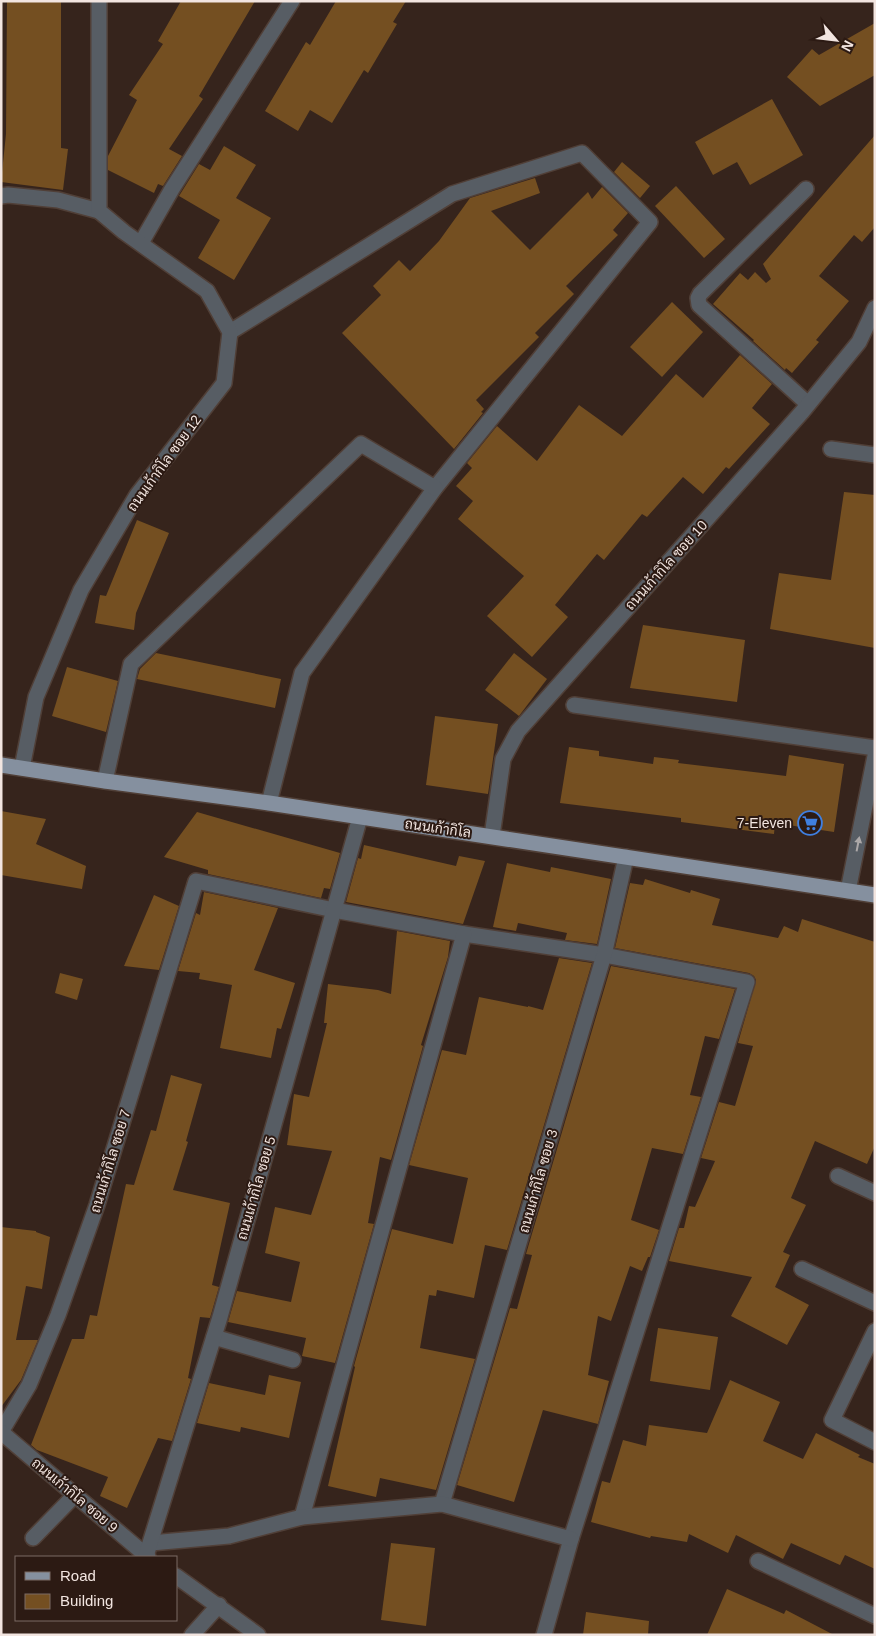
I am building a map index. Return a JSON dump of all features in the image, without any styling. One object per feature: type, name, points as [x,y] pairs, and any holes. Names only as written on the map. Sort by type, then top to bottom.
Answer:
[{"type":"main road","name":"ถนนเก้ากิโล","points":[[1,765],[105,782],[270,803],[875,894]]},
{"type":"street","points":[[98,211],[99,1]]},
{"type":"street","points":[[141,243],[172,189],[292,1]]},
{"type":"street","points":[[1,196],[58,200],[98,211],[124,232],[207,291],[230,332],[452,194],[582,153],[650,222],[435,488],[302,673],[270,803]]},
{"type":"street","points":[[806,189],[700,294],[698,301],[699,305],[808,404]]},
{"type":"street","name":"ถนนเก้ากิโล ซอย 10","points":[[492,836],[503,759],[518,731],[808,404],[859,342],[875,308]]},
{"type":"street","name":"ถนนเก้ากิโล ซอย 12","points":[[22,768],[36,697],[81,590],[138,495],[224,383],[230,332]]},
{"type":"street","points":[[105,782],[131,664],[361,444],[435,488]]},
{"type":"street","points":[[832,449],[875,455]]},
{"type":"street","points":[[574,706],[875,748]]},
{"type":"street","points":[[848,891],[875,756]]},
{"type":"street","name":"ถนนเก้ากิโล ซอย 5","points":[[148,1552],[214,1337],[360,817]]},
{"type":"street","name":"ถนนเก้ากิโล ซอย 3","points":[[442,1504],[604,954],[626,857]]},
{"type":"street","name":"ถนนเก้ากิโล ซอย 7","points":[[1,1432],[29,1385],[65,1296],[97,1205],[196,880],[334,910]]},
{"type":"street","points":[[334,910],[464,934],[604,954],[747,982],[572,1539],[544,1635]]},
{"type":"street","points":[[302,1517],[464,934]]},
{"type":"street","points":[[838,1176],[875,1193]]},
{"type":"street","points":[[802,1269],[875,1303]]},
{"type":"street","points":[[875,1331],[832,1420],[875,1442]]},
{"type":"street","points":[[214,1337],[293,1360]]},
{"type":"street","name":"ถนนเก้ากิโล ซอย 9","points":[[1,1432],[75,1495],[148,1552]]},
{"type":"street","points":[[33,1538],[75,1495]]},
{"type":"street","points":[[148,1552],[229,1536],[302,1517],[442,1504],[572,1539]]},
{"type":"street","points":[[758,1561],[875,1616]]},
{"type":"street","points":[[178,1577],[219,1605],[258,1635]]},
{"type":"street","points":[[192,1635],[219,1605]]},
{"type":"building","points":[[7,1],[61,1],[61,148],[68,149],[63,190],[1,182],[6,134]]},
{"type":"building","points":[[181,1],[255,1],[199,96],[203,99],[169,149],[182,156],[163,186],[158,184],[154,193],[108,170],[108,156],[137,100],[129,95],[163,44],[158,41]]},
{"type":"building","points":[[336,1],[406,1],[393,22],[397,24],[368,73],[364,70],[332,123],[310,110],[298,131],[265,111],[306,42],[310,45]]},
{"type":"building","points":[[875,23],[875,75],[820,106],[787,77],[812,49],[819,55]]},
{"type":"building","points":[[772,99],[803,155],[750,185],[737,162],[713,175],[695,142]]},
{"type":"building","points":[[875,135],[875,227],[862,242],[854,235],[819,276],[849,301],[816,340],[819,342],[792,373],[786,368],[785,370],[713,304],[740,273],[748,280],[755,272],[766,283],[771,279],[763,264]]},
{"type":"building","points":[[224,146],[256,165],[236,198],[271,218],[234,280],[198,258],[220,220],[179,196],[199,164],[210,170]]},
{"type":"building","points":[[622,162],[650,186],[640,198],[614,172]]},
{"type":"building","points":[[535,178],[540,193],[491,211],[530,250],[588,192],[592,199],[602,187],[628,213],[613,230],[618,235],[566,286],[574,294],[535,333],[539,337],[476,400],[484,409],[481,412],[483,413],[454,449],[342,333],[381,295],[373,286],[399,260],[410,271],[439,241],[470,198]]},
{"type":"building","points":[[676,186],[725,239],[704,258],[655,206]]},
{"type":"building","points":[[672,302],[703,332],[662,377],[630,347]]},
{"type":"building","points":[[740,355],[772,384],[752,408],[770,424],[729,469],[726,467],[703,494],[683,477],[647,517],[642,514],[604,560],[597,554],[555,605],[568,617],[532,657],[487,616],[524,576],[458,519],[473,501],[456,486],[472,468],[467,463],[497,426],[537,461],[579,405],[622,436],[676,374],[703,398]]},
{"type":"building","points":[[844,492],[875,495],[875,648],[770,629],[779,573],[831,580]]},
{"type":"building","points":[[137,520],[169,533],[136,613],[134,630],[95,623],[100,595],[106,596]]},
{"type":"building","points":[[643,625],[745,640],[737,702],[630,688]]},
{"type":"building","points":[[156,653],[281,679],[275,708],[137,679],[140,669]]},
{"type":"building","points":[[514,653],[547,679],[519,716],[485,690]]},
{"type":"building","points":[[67,667],[118,681],[106,732],[52,716]]},
{"type":"building","points":[[435,716],[498,724],[488,794],[426,785]]},
{"type":"building","points":[[569,747],[599,751],[599,756],[653,764],[654,757],[679,760],[678,763],[786,776],[789,755],[844,764],[834,832],[775,823],[774,834],[681,822],[681,818],[560,803]]},
{"type":"building","points":[[1,811],[46,819],[36,844],[86,866],[82,889],[1,875]]},
{"type":"building","points":[[197,812],[340,853],[330,889],[324,888],[321,898],[208,874],[208,870],[164,857]]},
{"type":"building","points":[[364,845],[456,866],[459,856],[485,861],[463,924],[346,902],[358,858],[361,859]]},
{"type":"building","points":[[507,863],[550,872],[551,867],[611,879],[597,944],[565,940],[567,933],[518,923],[516,931],[493,927]]},
{"type":"building","points":[[645,879],[690,893],[691,890],[720,899],[712,925],[778,938],[784,926],[798,932],[802,919],[875,942],[875,1146],[867,1164],[815,1141],[791,1198],[806,1205],[783,1252],[790,1255],[775,1287],[809,1305],[787,1345],[731,1316],[752,1277],[669,1261],[679,1228],[684,1228],[689,1206],[695,1207],[715,1161],[701,1158],[719,1102],[735,1106],[753,1046],[738,1043],[756,980],[749,973],[615,948],[630,883],[643,885]]},
{"type":"building","points":[[204,892],[278,908],[254,970],[295,983],[281,1029],[277,1028],[271,1058],[220,1048],[232,985],[199,979],[200,973],[178,971],[196,913],[200,915]]},
{"type":"building","points":[[154,895],[179,906],[159,970],[124,966]]},
{"type":"building","points":[[397,931],[450,941],[448,957],[421,1045],[423,1046],[391,1160],[380,1157],[368,1223],[374,1224],[335,1363],[302,1356],[306,1338],[228,1322],[237,1291],[291,1302],[300,1262],[265,1253],[275,1207],[311,1215],[332,1151],[287,1145],[294,1094],[309,1097],[327,1023],[324,1023],[328,984],[378,990],[391,994]]},
{"type":"building","points":[[559,958],[592,963],[507,1250],[485,1245],[474,1298],[437,1290],[436,1296],[429,1295],[420,1348],[475,1359],[436,1490],[380,1478],[376,1497],[328,1486],[354,1366],[392,1229],[453,1244],[468,1178],[409,1165],[442,1050],[466,1055],[479,997],[543,1010]]},
{"type":"building","points":[[611,966],[735,989],[719,1039],[705,1036],[690,1095],[701,1097],[683,1154],[652,1148],[631,1220],[659,1230],[650,1257],[648,1257],[642,1271],[630,1266],[611,1321],[598,1316],[588,1375],[609,1381],[598,1424],[543,1410],[514,1502],[457,1485],[510,1308],[517,1309],[532,1255],[526,1254]]},
{"type":"building","points":[[60,973],[83,979],[77,1000],[55,993]]},
{"type":"building","points":[[171,1075],[202,1084],[186,1141],[188,1142],[173,1190],[230,1203],[212,1285],[219,1287],[210,1318],[200,1317],[188,1378],[191,1379],[172,1441],[158,1438],[127,1508],[100,1496],[108,1477],[37,1450],[31,1445],[72,1339],[84,1339],[90,1315],[97,1316],[126,1184],[134,1185],[151,1130],[156,1131]]},
{"type":"building","points":[[1,1227],[36,1231],[50,1237],[42,1289],[26,1286],[16,1340],[38,1340],[21,1380],[1,1407]]},
{"type":"building","points":[[658,1328],[718,1337],[710,1390],[650,1381]]},
{"type":"building","points":[[269,1375],[301,1382],[289,1438],[241,1427],[240,1432],[197,1423],[209,1383],[265,1395]]},
{"type":"building","points":[[730,1380],[780,1402],[763,1441],[803,1459],[816,1433],[860,1455],[858,1457],[875,1464],[875,1569],[845,1555],[840,1565],[791,1543],[783,1559],[736,1535],[728,1553],[689,1534],[687,1542],[651,1536],[650,1538],[591,1522],[602,1481],[610,1483],[623,1440],[646,1446],[649,1425],[707,1433]]},
{"type":"building","points":[[391,1543],[435,1548],[426,1626],[381,1620]]},
{"type":"building","points":[[727,1589],[784,1614],[786,1610],[834,1635],[707,1635]]},
{"type":"building","points":[[586,1612],[649,1621],[648,1635],[583,1635]]},
{"type":"place","name":"7-Eleven","points":[[810,823]]}]
